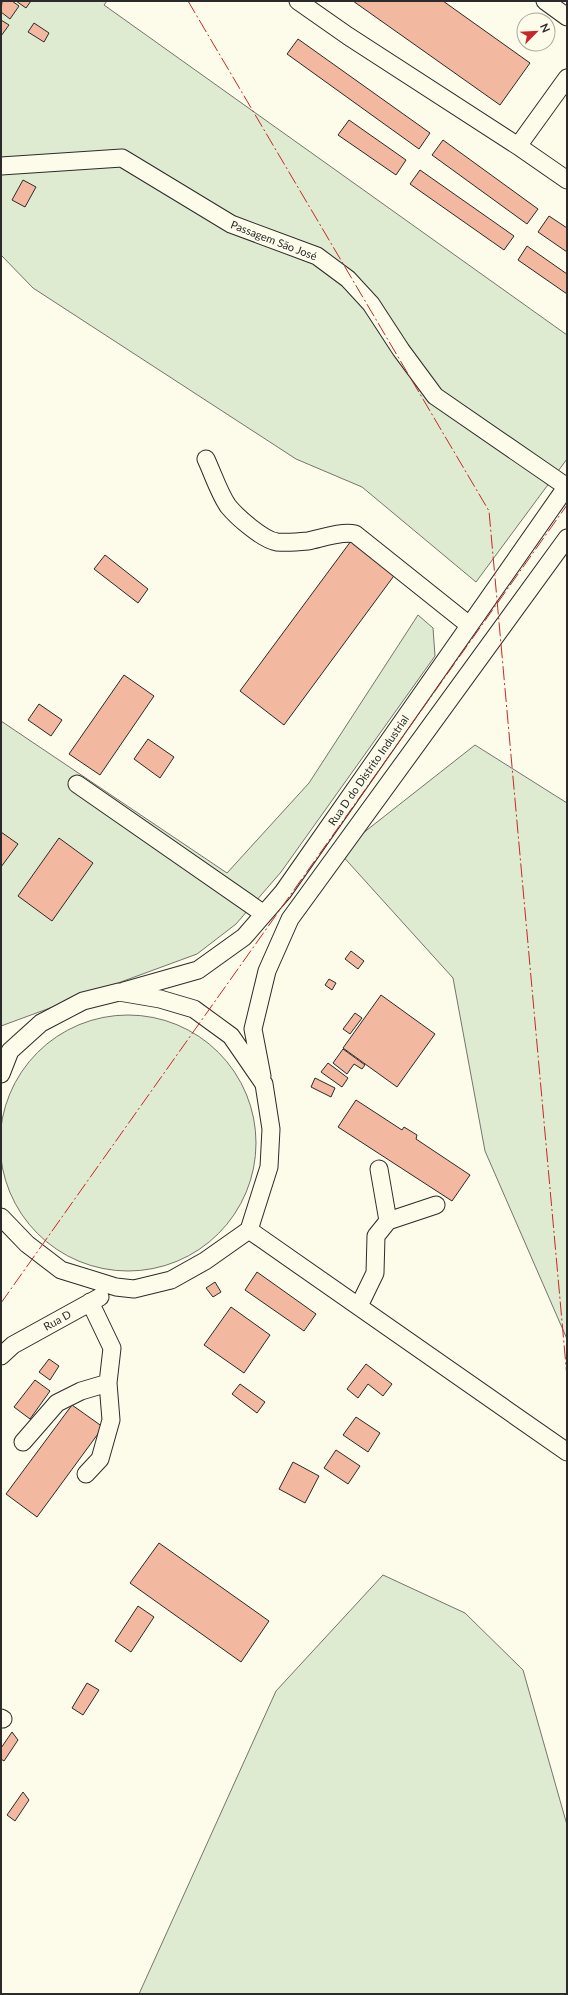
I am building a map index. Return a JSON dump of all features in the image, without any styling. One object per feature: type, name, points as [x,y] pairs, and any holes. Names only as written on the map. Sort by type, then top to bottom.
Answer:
[{"type":"street","points":[[298,1],[348,36],[518,146],[567,180]]},
{"type":"street","points":[[545,1],[567,17]]},
{"type":"street","points":[[518,146],[567,78]]},
{"type":"street","name":"Passagem São José","points":[[1,166],[122,158],[231,224],[317,256],[348,279],[371,304],[401,350],[435,396],[567,487]]},
{"type":"street","points":[[206,459],[228,506],[268,539],[277,542],[299,542],[326,538],[348,532],[355,534],[469,625]]},
{"type":"street","name":"Rua D do Distrito Industrial","points":[[1,1074],[10,1052],[41,1023],[83,1001],[198,970],[244,937],[283,892],[567,487]]},
{"type":"street","points":[[1,1217],[27,1244],[61,1270],[116,1288],[134,1289],[171,1280],[205,1262],[249,1230],[269,1167],[271,1129],[253,1029],[267,971],[290,919],[567,538]]},
{"type":"street","points":[[78,784],[264,914]]},
{"type":"street","points":[[119,992],[160,999],[194,1009],[231,1036],[264,1084]]},
{"type":"street","points":[[379,1169],[388,1221]]},
{"type":"street","points":[[359,1306],[375,1273],[376,1236],[388,1221],[436,1205]]},
{"type":"street","points":[[249,1230],[567,1452]]},
{"type":"street","name":"Rua D","points":[[1,1356],[13,1345],[116,1288]]},
{"type":"street","points":[[86,1474],[100,1459],[112,1420],[108,1383],[112,1348],[90,1302]]},
{"type":"street","points":[[22,1442],[57,1403],[82,1391],[108,1383]]},
{"type":"green space","points":[[1,1],[107,1],[104,5],[567,335],[567,459],[476,582],[362,487],[296,459],[33,288],[1,255]]},
{"type":"green space","points":[[418,615],[433,628],[435,656],[281,872],[236,924],[197,954],[1,1026],[1,721],[227,873],[309,783]]},
{"type":"green space","points":[[475,745],[567,803],[567,1339],[485,1151],[453,978],[339,852]]},
{"type":"green space","points":[[128,1015],[153,1017],[177,1025],[199,1037],[219,1052],[234,1072],[246,1094],[254,1118],[256,1143],[254,1168],[246,1192],[234,1214],[219,1234],[199,1249],[177,1261],[153,1269],[128,1271],[103,1269],[79,1261],[57,1249],[37,1234],[22,1214],[10,1192],[2,1168],[0,1143],[2,1118],[10,1094],[22,1072],[37,1052],[57,1037],[79,1025],[103,1017]]},
{"type":"green space","points":[[383,1575],[465,1613],[523,1670],[567,1825],[567,1994],[139,1994],[276,1691]]},
{"type":"building","points":[[2,1],[12,1],[19,6],[10,19],[1,12]]},
{"type":"building","points":[[16,1],[31,1],[26,8]]},
{"type":"building","points":[[353,1],[443,1],[530,63],[500,105]]},
{"type":"building","points":[[1,20],[9,25],[1,36]]},
{"type":"building","points":[[34,23],[49,33],[44,42],[28,32]]},
{"type":"building","points":[[298,39],[430,133],[419,149],[287,54]]},
{"type":"building","points":[[349,120],[406,160],[396,175],[338,135]]},
{"type":"building","points":[[443,140],[538,209],[527,224],[432,155]]},
{"type":"building","points":[[420,170],[514,236],[504,250],[410,184]]},
{"type":"building","points":[[23,180],[36,187],[25,207],[12,200]]},
{"type":"building","points":[[549,216],[567,228],[567,252],[538,232]]},
{"type":"building","points":[[527,246],[567,274],[567,294],[518,260]]},
{"type":"building","points":[[351,541],[396,573],[284,725],[240,691]]},
{"type":"building","points":[[105,555],[148,589],[138,603],[94,569]]},
{"type":"building","points":[[124,675],[154,696],[100,775],[69,754]]},
{"type":"building","points":[[39,704],[62,720],[51,736],[28,720]]},
{"type":"building","points":[[148,739],[174,757],[160,778],[134,759]]},
{"type":"building","points":[[1,832],[18,844],[1,867]]},
{"type":"building","points":[[59,838],[93,863],[52,921],[18,896]]},
{"type":"building","points":[[351,951],[364,961],[358,969],[345,959]]},
{"type":"building","points":[[329,979],[336,983],[332,990],[325,985]]},
{"type":"building","points":[[381,995],[435,1034],[397,1087],[343,1048]]},
{"type":"building","points":[[355,1013],[362,1018],[350,1034],[343,1029]]},
{"type":"building","points":[[343,1049],[365,1065],[362,1069],[354,1064],[347,1074],[333,1063]]},
{"type":"building","points":[[328,1063],[348,1078],[342,1087],[321,1072]]},
{"type":"building","points":[[315,1078],[335,1088],[331,1097],[311,1087]]},
{"type":"building","points":[[356,1100],[402,1130],[404,1127],[417,1135],[416,1139],[470,1175],[452,1201],[338,1127]]},
{"type":"building","points":[[257,1272],[316,1314],[304,1331],[245,1290]]},
{"type":"building","points":[[215,1282],[221,1292],[213,1297],[206,1288]]},
{"type":"building","points":[[231,1307],[270,1335],[244,1373],[204,1345]]},
{"type":"building","points":[[49,1359],[59,1366],[50,1380],[39,1372]]},
{"type":"building","points":[[366,1364],[392,1384],[383,1396],[368,1384],[358,1398],[347,1389]]},
{"type":"building","points":[[35,1380],[50,1391],[30,1419],[14,1407]]},
{"type":"building","points":[[240,1384],[265,1402],[257,1413],[232,1394]]},
{"type":"building","points":[[72,1405],[103,1427],[37,1517],[6,1494]]},
{"type":"building","points":[[356,1417],[380,1433],[368,1452],[343,1435]]},
{"type":"building","points":[[336,1450],[360,1466],[348,1484],[324,1468]]},
{"type":"building","points":[[293,1462],[319,1476],[305,1503],[279,1489]]},
{"type":"building","points":[[159,1543],[269,1621],[241,1662],[130,1583]]},
{"type":"building","points":[[138,1606],[154,1617],[131,1652],[115,1641]]},
{"type":"building","points":[[87,1683],[99,1690],[83,1715],[72,1708]]},
{"type":"building","points":[[12,1732],[18,1740],[4,1761],[1,1759],[1,1748]]},
{"type":"building","points":[[23,1792],[29,1800],[15,1821],[7,1815]]},
{"type":"power","points":[[188,1],[489,511],[567,1377]]},
{"type":"power","points":[[1,1303],[567,505]]}]
